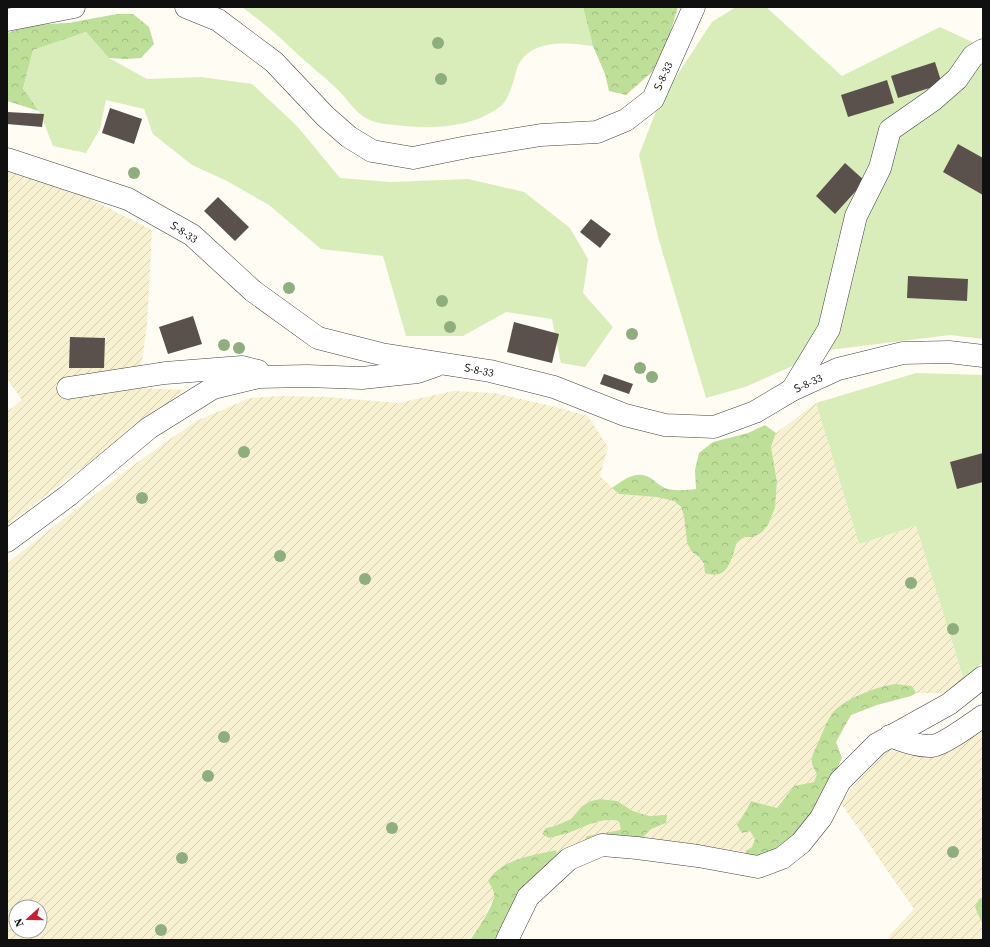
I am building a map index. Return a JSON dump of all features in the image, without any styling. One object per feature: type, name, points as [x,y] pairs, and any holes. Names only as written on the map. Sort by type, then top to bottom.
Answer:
[{"type":"street","points":[[7,20],[74,7]]},
{"type":"street","name":"Տ-8-33","points":[[186,7],[218,20],[274,62],[325,116],[349,137],[372,151],[413,158],[467,147],[541,135],[597,132],[626,120],[653,98],[694,7]]},
{"type":"street","points":[[792,390],[829,329],[856,216],[880,168],[890,130],[933,100],[957,79],[972,56],[983,50]]},
{"type":"street","name":"Տ-8-33","points":[[7,159],[128,199],[192,235],[253,291],[318,338],[381,354],[490,371],[554,387],[625,415],[665,425],[714,427],[755,412],[792,390],[838,369],[903,353],[949,352],[983,356]]},
{"type":"street","points":[[7,541],[69,495],[149,428],[185,404],[213,388],[259,377],[307,376],[362,378],[418,372],[444,363]]},
{"type":"street","points":[[68,388],[165,373],[242,367],[285,376]]},
{"type":"street","points":[[507,940],[528,897],[569,859],[602,845],[698,856],[758,867],[782,858],[801,842],[821,818],[840,781],[877,744],[949,704],[983,677]]},
{"type":"street","points":[[890,736],[913,744],[934,746],[954,736],[983,716]]},
{"type":"shaded area","points":[[7,167],[80,194],[152,230],[147,326],[138,388],[185,390],[7,525],[7,412],[22,400],[7,379]]},
{"type":"shaded area","points":[[453,391],[494,393],[588,416],[608,447],[600,476],[619,494],[656,497],[674,501],[681,507],[684,516],[687,543],[692,552],[699,557],[704,564],[728,567],[737,542],[745,537],[754,537],[768,525],[775,508],[777,482],[771,447],[776,433],[816,403],[859,544],[916,526],[964,680],[947,693],[916,693],[912,686],[852,699],[812,767],[818,774],[814,783],[794,786],[777,808],[751,801],[737,825],[751,831],[755,839],[752,847],[745,852],[643,837],[649,830],[666,823],[633,811],[617,801],[600,799],[591,801],[582,806],[571,819],[546,828],[567,833],[592,823],[610,819],[619,821],[622,830],[582,844],[558,859],[556,851],[489,881],[493,889],[494,897],[482,922],[469,940],[7,940],[7,563],[128,469],[196,421],[250,398],[279,396],[328,397],[398,403]]},
{"type":"shaded area","points":[[983,729],[983,940],[888,940],[889,936],[914,909],[840,802],[889,746],[907,749],[929,757]]},
{"type":"green space","points":[[242,7],[583,7],[593,46],[571,44],[548,45],[537,48],[528,53],[521,61],[505,102],[491,113],[478,119],[451,126],[437,127],[391,125],[372,121],[362,116],[327,80],[274,32]]},
{"type":"green space","points":[[583,7],[678,7],[668,40],[652,72],[626,95],[609,91],[605,74],[593,46]]},
{"type":"green space","points":[[736,7],[766,7],[842,76],[940,27],[983,47],[983,339],[950,335],[829,350],[745,387],[706,398],[658,237],[639,155],[660,101],[712,22]]},
{"type":"green space","points":[[117,14],[133,14],[149,27],[154,44],[141,58],[109,58],[86,32],[33,50],[23,89],[39,111],[7,101],[7,33],[32,25],[68,23]]},
{"type":"green space","points":[[86,32],[109,58],[147,79],[201,77],[252,84],[297,126],[340,178],[391,182],[468,179],[524,192],[570,228],[588,259],[583,293],[613,327],[585,367],[561,363],[552,319],[506,312],[463,336],[406,336],[383,256],[321,249],[269,205],[227,181],[192,165],[153,134],[144,109],[106,100],[100,129],[86,153],[53,146],[39,111],[23,90],[33,50]]},
{"type":"green space","points":[[916,373],[983,375],[983,662],[964,680],[916,526],[859,544],[816,403]]},
{"type":"green space","points":[[765,425],[776,433],[771,447],[777,482],[775,508],[768,525],[762,532],[754,537],[745,537],[737,542],[728,567],[719,574],[713,575],[705,573],[704,564],[699,557],[692,552],[687,543],[684,516],[681,507],[674,501],[656,497],[619,494],[612,488],[631,476],[641,475],[647,476],[668,489],[696,489],[695,470],[699,453],[713,442],[748,433]]},
{"type":"green space","points":[[895,684],[912,686],[916,693],[911,696],[877,705],[851,715],[836,742],[842,758],[827,791],[809,823],[791,842],[752,859],[745,852],[752,847],[755,839],[750,831],[742,833],[737,825],[751,801],[777,808],[794,786],[814,782],[817,774],[813,766],[812,758],[831,715],[836,709],[851,699],[869,691]]},
{"type":"green space","points":[[600,799],[617,801],[633,811],[649,816],[667,815],[666,823],[649,830],[643,837],[635,840],[582,844],[587,836],[621,830],[619,821],[612,820],[599,821],[568,833],[549,838],[542,834],[546,828],[571,819],[582,806],[591,801]]},
{"type":"green space","points":[[556,850],[558,859],[510,940],[470,940],[491,906],[494,896],[488,881],[494,873],[502,867],[519,859]]},
{"type":"green space","points":[[983,898],[983,925],[975,907],[979,899]]},
{"type":"building","points":[[935,62],[942,84],[898,98],[891,76]]},
{"type":"building","points":[[887,80],[894,103],[848,117],[841,95]]},
{"type":"building","points":[[110,108],[142,119],[134,144],[102,133]]},
{"type":"building","points":[[7,112],[44,114],[42,127],[7,124]]},
{"type":"building","points":[[958,144],[983,158],[983,195],[943,172]]},
{"type":"building","points":[[845,163],[865,181],[835,214],[816,196]]},
{"type":"building","points":[[218,197],[249,227],[235,241],[204,211]]},
{"type":"building","points":[[591,219],[611,234],[600,248],[580,232]]},
{"type":"building","points":[[908,276],[968,279],[967,301],[907,298]]},
{"type":"building","points":[[193,316],[202,344],[168,354],[159,327]]},
{"type":"building","points":[[514,322],[559,334],[552,363],[507,352]]},
{"type":"building","points":[[70,337],[105,338],[104,368],[69,368]]},
{"type":"building","points":[[604,374],[633,384],[629,394],[600,384]]},
{"type":"building","points":[[983,453],[983,482],[957,489],[950,462]]}]
